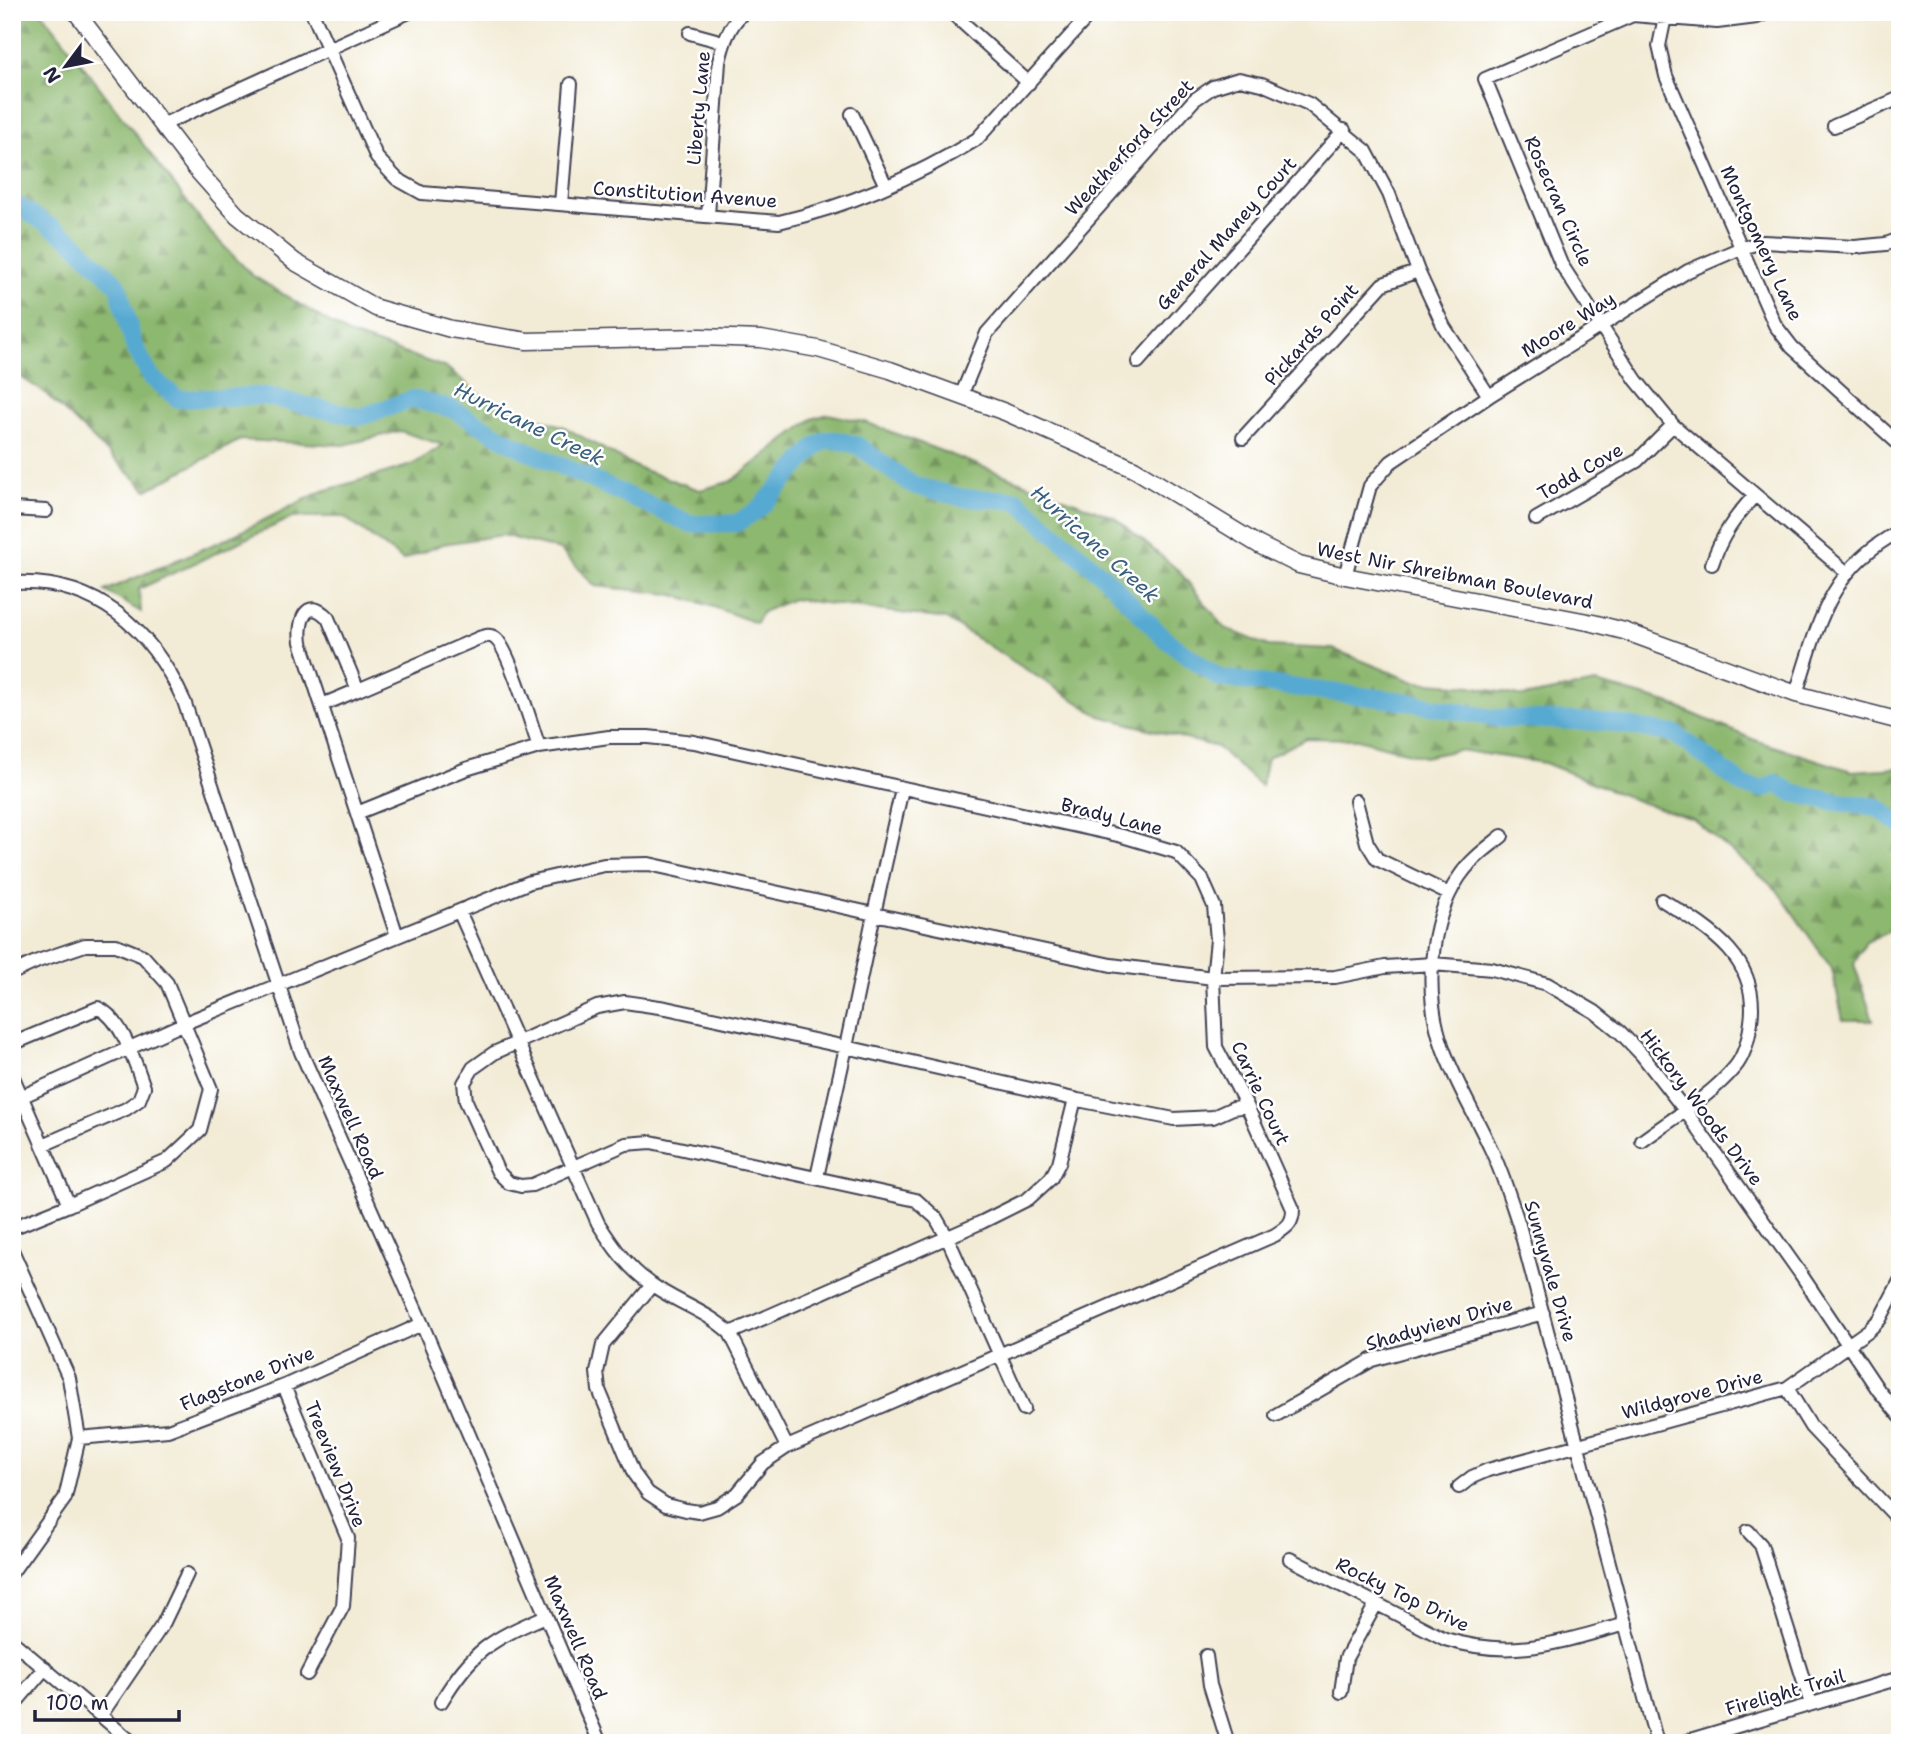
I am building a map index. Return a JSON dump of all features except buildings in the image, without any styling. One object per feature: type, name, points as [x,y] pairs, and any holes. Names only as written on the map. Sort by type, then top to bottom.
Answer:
[{"type":"main road","name":"West Nir Shreibman Boulevard","points":[[76,12],[196,169],[237,215],[295,262],[376,308],[451,330],[527,341],[701,337],[761,339],[818,349],[890,370],[1005,412],[1135,469],[1259,545],[1299,565],[1624,631],[1796,694],[1900,721]]},
{"type":"street","name":"Constitution Avenue","points":[[312,12],[377,158],[397,179],[422,193],[779,222],[824,211],[886,186],[955,153],[977,139],[1092,12]]},
{"type":"street","points":[[162,125],[410,12]]},
{"type":"street","name":"Liberty Lane","points":[[708,215],[719,62],[723,42],[744,12]]},
{"type":"street","points":[[951,12],[1029,83]]},
{"type":"street","name":"Rosecran Circle","points":[[1768,12],[1757,17],[1717,22],[1633,15],[1485,79],[1561,264],[1636,380],[1674,425],[1846,572]]},
{"type":"street","name":"Montgomery Lane","points":[[1665,17],[1658,46],[1666,76],[1774,325],[1792,347],[1900,445]]},
{"type":"street","points":[[690,33],[723,42]]},
{"type":"street","name":"Weatherford Street","points":[[961,396],[988,333],[1194,100],[1213,87],[1240,79],[1262,84],[1309,104],[1366,150],[1389,194],[1418,271],[1444,327],[1489,396]]},
{"type":"street","points":[[562,204],[571,84]]},
{"type":"street","points":[[1834,126],[1900,97]]},
{"type":"street","points":[[852,114],[886,186]]},
{"type":"street","name":"General Maney Court","points":[[1138,362],[1344,130]]},
{"type":"street","name":"Moore Way","points":[[1345,576],[1370,486],[1391,462],[1489,396],[1688,271],[1741,248],[1763,242],[1855,247],[1886,244],[1900,239]]},
{"type":"street","name":"Pickards Point","points":[[1243,438],[1383,284],[1418,271]]},
{"type":"street","name":"Todd Cove","points":[[1535,519],[1637,461],[1674,425]]},
{"type":"street","points":[[1712,564],[1720,540],[1733,518],[1755,495]]},
{"type":"street","points":[[12,509],[46,511]]},
{"type":"street","points":[[1796,694],[1826,608],[1846,572],[1864,554],[1900,531]]},
{"type":"street","name":"Maxwell Road","points":[[12,583],[48,584],[100,601],[133,625],[162,659],[184,701],[301,1052],[422,1324],[600,1743]]},
{"type":"street","points":[[358,690],[328,618],[321,611],[312,610],[304,614],[300,621],[301,642],[397,936]]},
{"type":"street","points":[[322,705],[488,635],[495,638],[506,655],[539,747]]},
{"type":"street","name":"Brady Lane","points":[[357,813],[466,769],[539,747],[609,737],[648,737],[694,742],[902,789],[952,797],[1122,836],[1176,852],[1202,879],[1214,906],[1217,940],[1213,978]]},
{"type":"street","points":[[817,1177],[902,789]]},
{"type":"street","points":[[1356,802],[1367,843],[1377,859],[1450,894]]},
{"type":"street","name":"Sunnyvale Drive","points":[[1502,836],[1473,859],[1460,876],[1441,915],[1433,964],[1432,998],[1435,1021],[1443,1048],[1507,1186],[1579,1445],[1657,1743]]},
{"type":"street","name":"Hickory Woods Drive","points":[[17,1099],[185,1023],[530,882],[604,865],[649,864],[1111,965],[1213,978],[1335,977],[1385,967],[1433,964],[1492,969],[1520,975],[1573,998],[1620,1032],[1642,1055],[1684,1109],[1900,1416]]},
{"type":"street","points":[[1642,1141],[1716,1087],[1737,1065],[1750,1034],[1752,1001],[1742,968],[1731,951],[1717,936],[1662,900]]},
{"type":"street","points":[[458,911],[575,1166],[598,1223],[617,1252],[652,1285],[716,1320],[730,1332],[787,1447]]},
{"type":"street","points":[[12,973],[85,945],[116,946],[143,956],[167,983],[211,1089],[201,1130],[167,1161],[12,1228]]},
{"type":"street","name":"Carrie Court","points":[[1000,1355],[1275,1235],[1289,1226],[1293,1219],[1293,1209],[1247,1106],[1216,1047],[1213,978]]},
{"type":"street","points":[[1024,1409],[947,1237],[936,1219],[916,1199],[651,1142],[626,1144],[532,1185],[509,1183],[498,1172],[466,1101],[464,1083],[472,1068],[494,1053],[597,1007],[625,1002],[666,1008],[1174,1119],[1213,1117],[1233,1108],[1247,1106]]},
{"type":"street","points":[[12,1044],[98,1008],[108,1012],[116,1022],[144,1087],[139,1100],[126,1109],[43,1145]]},
{"type":"street","points":[[12,1075],[17,1099],[43,1145],[69,1205]]},
{"type":"street","points":[[730,1332],[1028,1199],[1051,1178],[1064,1148],[1075,1099]]},
{"type":"street","points":[[12,1250],[69,1378],[79,1438],[65,1498],[12,1572]]},
{"type":"street","name":"Wildgrove Drive","points":[[1459,1487],[1472,1476],[1488,1470],[1787,1388],[1880,1319],[1900,1281]]},
{"type":"street","points":[[652,1285],[603,1345],[597,1372],[599,1390],[634,1474],[648,1493],[666,1505],[686,1510],[699,1512],[717,1507],[737,1494],[763,1463],[787,1447],[1000,1355]]},
{"type":"street","name":"Shadyview Drive","points":[[1276,1415],[1372,1360],[1543,1313]]},
{"type":"street","name":"Flagstone Drive","points":[[79,1438],[168,1430],[284,1386],[422,1324]]},
{"type":"street","name":"Treeview Drive","points":[[284,1386],[348,1538],[343,1606],[307,1674]]},
{"type":"street","points":[[1787,1388],[1811,1427],[1900,1521]]},
{"type":"street","points":[[1748,1531],[1761,1545],[1811,1704]]},
{"type":"street","name":"Rocky Top Drive","points":[[1290,1559],[1445,1639],[1472,1648],[1498,1650],[1545,1646],[1626,1624]]},
{"type":"street","points":[[101,1715],[163,1624],[187,1574]]},
{"type":"street","points":[[1341,1692],[1346,1658],[1376,1604]]},
{"type":"street","points":[[441,1702],[458,1673],[482,1649],[507,1633],[546,1616]]},
{"type":"street","points":[[12,1641],[133,1743]]},
{"type":"street","points":[[1206,1656],[1210,1685],[1228,1743]]},
{"type":"street","points":[[12,1707],[45,1668]]},
{"type":"street","name":"Firelight Trail","points":[[1680,1743],[1811,1704],[1899,1682]]},
{"type":"green space","points":[[12,12],[42,12],[211,233],[252,275],[348,334],[447,368],[488,401],[564,427],[638,468],[700,490],[732,481],[812,419],[828,414],[865,422],[1114,517],[1178,570],[1225,628],[1268,646],[1333,649],[1415,682],[1471,686],[1523,697],[1596,683],[1668,703],[1757,741],[1852,771],[1900,768],[1900,907],[1888,932],[1866,942],[1854,964],[1873,1020],[1843,1020],[1832,969],[1777,890],[1693,819],[1640,802],[1545,763],[1458,750],[1424,757],[1358,739],[1306,738],[1267,758],[1261,786],[1217,747],[1100,716],[946,619],[793,599],[762,612],[756,623],[670,594],[595,586],[560,550],[502,535],[443,544],[403,560],[344,517],[293,517],[139,589],[141,612],[105,591],[226,539],[320,492],[412,465],[443,445],[400,431],[344,445],[240,440],[147,490],[45,393],[12,371]]},
{"type":"waterway","name":"Hurricane Creek","points":[[12,202],[70,239],[118,285],[134,346],[151,377],[178,399],[262,396],[360,417],[413,399],[452,409],[519,447],[691,524],[737,523],[759,509],[815,447],[826,440],[857,445],[912,485],[964,498],[1017,500],[1110,582],[1164,638],[1219,678],[1403,701],[1493,718],[1604,722],[1675,734],[1744,786],[1764,789],[1776,783],[1793,793],[1877,807],[1900,825]]}]
